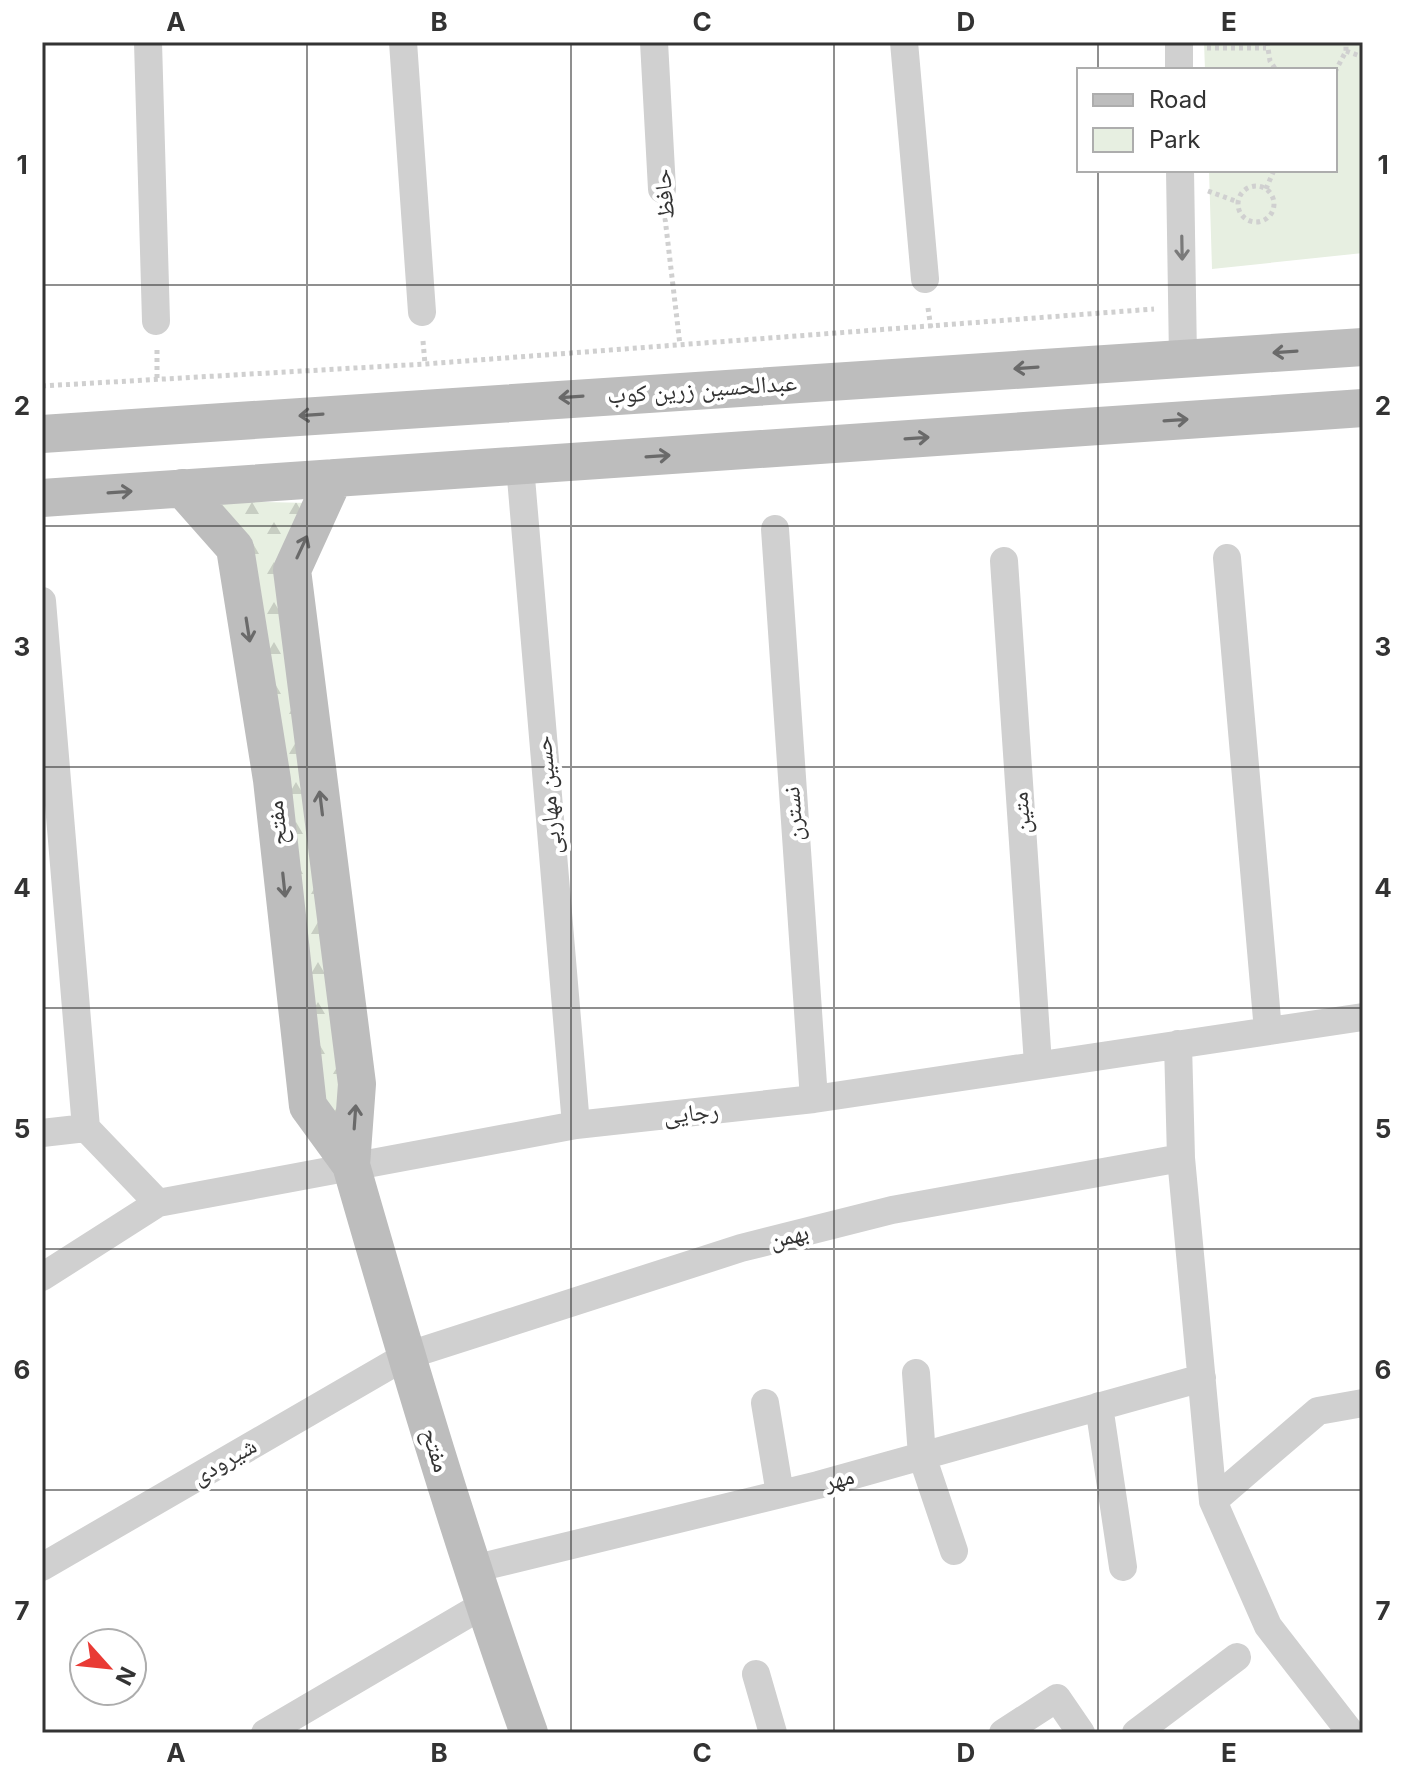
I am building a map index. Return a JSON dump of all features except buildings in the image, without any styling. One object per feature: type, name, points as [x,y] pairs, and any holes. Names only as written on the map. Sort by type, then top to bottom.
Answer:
[{"type":"main road","name":"عبدالحسین زرین کوب","points":[[42,434],[1363,347]]},
{"type":"main road","points":[[42,498],[1363,408]]},
{"type":"main road","name":"مفتح","points":[[334,478],[292,570],[357,1084],[351,1165]]},
{"type":"main road","name":"مفتح","points":[[182,488],[235,548],[272,780],[308,1106],[351,1165],[406,1356],[529,1733]]},
{"type":"street","points":[[148,42],[156,321]]},
{"type":"street","points":[[403,42],[422,312]]},
{"type":"street","name":"حافظ","points":[[654,42],[662,189]]},
{"type":"street","points":[[904,42],[925,279]]},
{"type":"street","points":[[1180,172],[1183,358]]},
{"type":"street","name":"حسین مهاربی","points":[[520,466],[576,1125]]},
{"type":"street","name":"نسترن","points":[[775,529],[814,1099]]},
{"type":"street","points":[[1227,558],[1268,1031]]},
{"type":"street","name":"متین","points":[[1004,561],[1038,1064]]},
{"type":"street","points":[[42,601],[86,1128],[158,1203]]},
{"type":"street","name":"رجایی","points":[[42,1277],[158,1203],[351,1165],[576,1125],[814,1099],[1363,1017]]},
{"type":"street","points":[[1178,1044],[1181,1158],[1213,1501],[1268,1626],[1351,1733]]},
{"type":"street","points":[[42,1133],[86,1128]]},
{"type":"street","name":"بهمن","points":[[406,1356],[741,1248],[892,1210],[1181,1158]]},
{"type":"street","name":"شیرودی","points":[[42,1567],[406,1356]]},
{"type":"street","points":[[916,1373],[922,1456],[954,1551]]},
{"type":"street","name":"مهر","points":[[265,1733],[479,1586],[780,1494],[1202,1378]]},
{"type":"street","points":[[765,1403],[780,1494]]},
{"type":"street","points":[[1213,1501],[1318,1411],[1363,1403]]},
{"type":"street","points":[[1099,1406],[1123,1567]]},
{"type":"street","points":[[1136,1733],[1237,1657]]},
{"type":"street","points":[[756,1674],[773,1733]]},
{"type":"street","points":[[1003,1733],[1057,1698],[1081,1733]]},
{"type":"path","points":[[1337,68],[1346,51],[1346,42]]},
{"type":"path","points":[[1179,53],[1266,45],[1275,68]]},
{"type":"path","points":[[1346,51],[1363,57]]},
{"type":"path","points":[[1266,189],[1273,172]]},
{"type":"path","points":[[1255,186],[1266,189],[1275,204],[1271,215],[1261,222],[1244,218],[1238,202],[1244,191],[1255,186]]},
{"type":"path","name":"حافظ","points":[[662,189],[680,345]]},
{"type":"path","points":[[42,386],[680,345],[1182,307]]},
{"type":"green space","points":[[1204,42],[1363,42],[1363,253],[1212,269],[1209,172],[1337,172],[1337,68],[1205,68]]},
{"type":"green space","points":[[219,501],[308,503],[281,564],[345,1134],[319,1104]]}]
